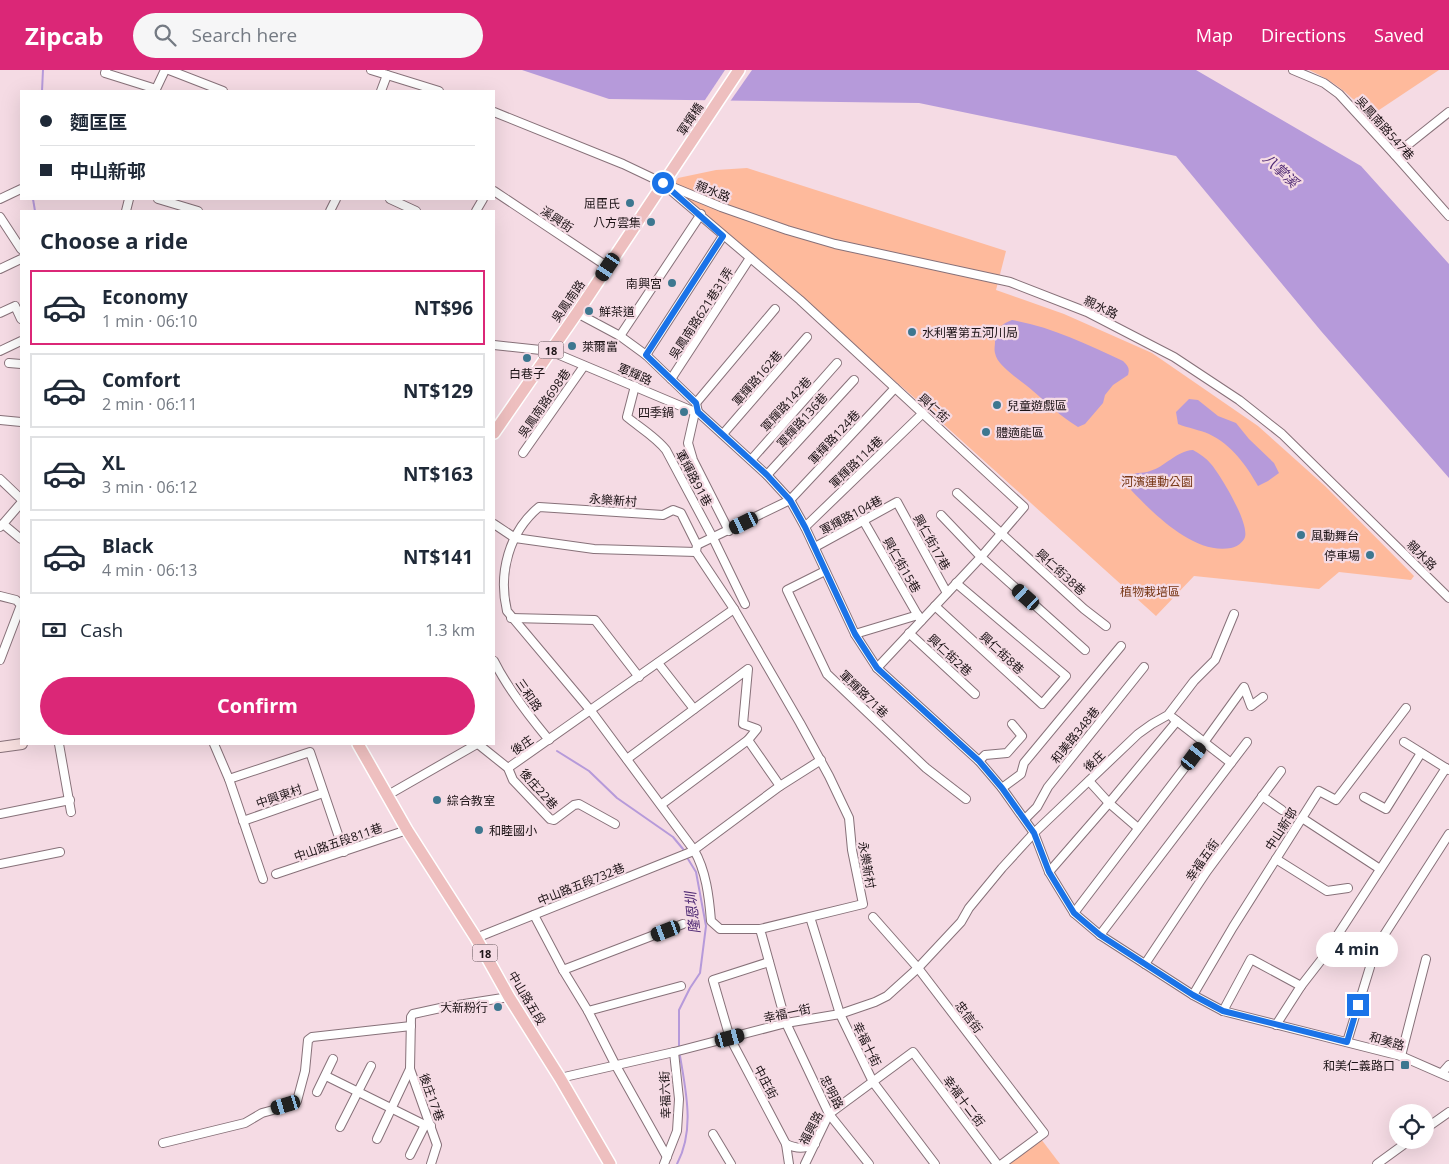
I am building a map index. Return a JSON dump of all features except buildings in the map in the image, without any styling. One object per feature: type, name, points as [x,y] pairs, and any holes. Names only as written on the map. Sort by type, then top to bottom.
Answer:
[{"type":"main road","name":"軍輝橋","points":[[663,183],[739,70]]},
{"type":"main road","name":"吳鳳南路","points":[[495,432],[663,183]]},
{"type":"main road","points":[[0,747],[20,744]]},
{"type":"main road","name":"中山路五段","points":[[359,745],[407,830],[476,938],[509,997],[560,1078],[610,1164]]},
{"type":"street","points":[[106,70],[106,72],[156,89],[167,70],[208,89]]},
{"type":"street","points":[[371,70],[436,90]]},
{"type":"street","name":"吳鳳南路547巷","points":[[1293,70],[1324,83],[1339,94],[1449,216]]},
{"type":"street","points":[[381,90],[387,75]]},
{"type":"street","points":[[495,112],[623,164],[663,183]]},
{"type":"street","points":[[1395,154],[1449,112]]},
{"type":"street","name":"興仁街","points":[[663,183],[800,300],[1024,507],[981,557],[935,606],[920,618],[877,668]]},
{"type":"street","name":"親水路","points":[[663,183],[729,210],[835,244],[1026,287],[1087,312],[1174,357],[1239,400],[1282,434],[1449,598]]},
{"type":"street","points":[[0,199],[20,189]]},
{"type":"street","name":"溪興街","points":[[495,191],[608,267]]},
{"type":"street","points":[[170,200],[195,210]]},
{"type":"street","points":[[392,200],[414,210]]},
{"type":"street","points":[[620,336],[701,214]]},
{"type":"street","points":[[1,220],[20,248]]},
{"type":"street","points":[[646,355],[723,236]]},
{"type":"street","name":"吳鳳南路621巷31弄","points":[[671,379],[750,258]]},
{"type":"street","points":[[0,269],[20,259]]},
{"type":"street","points":[[0,313],[15,306],[20,316]]},
{"type":"street","points":[[729,531],[693,460],[688,444],[697,409],[775,309]]},
{"type":"street","points":[[577,312],[620,336],[646,355],[671,379],[697,409]]},
{"type":"street","name":"軍輝路162巷","points":[[723,434],[807,337]]},
{"type":"street","points":[[0,351],[20,341]]},
{"type":"street","name":"軍輝路","points":[[495,345],[550,350],[584,366],[697,409],[767,475],[790,500],[815,546],[855,634],[877,668],[979,761],[1002,788]]},
{"type":"street","points":[[8,363],[20,364]]},
{"type":"street","name":"軍輝路142巷","points":[[751,460],[837,363]]},
{"type":"street","name":"吳鳳南路698巷","points":[[523,453],[584,366]]},
{"type":"street","name":"軍輝路136巷","points":[[767,475],[854,380]]},
{"type":"street","name":"軍輝路91巷","points":[[635,386],[626,416],[645,432],[660,441],[666,450],[713,538],[745,604]]},
{"type":"street","name":"軍輝路124巷","points":[[790,500],[895,388]]},
{"type":"street","name":"軍輝路114巷","points":[[805,527],[923,413]]},
{"type":"street","points":[[0,420],[20,422]]},
{"type":"street","points":[[0,479],[20,498]]},
{"type":"street","name":"興仁街38巷","points":[[956,492],[1084,609],[1106,626]]},
{"type":"street","points":[[495,525],[515,538],[594,548],[697,548],[713,538],[790,500]]},
{"type":"street","name":"軍輝路104巷","points":[[815,546],[897,502]]},
{"type":"street","name":"興仁街17巷","points":[[897,502],[947,593]]},
{"type":"street","points":[[20,504],[1,526],[20,538]]},
{"type":"street","name":"永樂新村","points":[[539,508],[662,515],[673,510],[681,513],[697,548],[821,760],[849,818],[852,850],[863,904],[760,930],[720,929],[711,920],[709,898],[700,861],[694,850],[662,804],[591,711],[506,611],[503,595],[508,551],[515,538],[530,516],[539,508]]},
{"type":"street","points":[[941,515],[981,557],[1085,650]]},
{"type":"street","name":"興仁街15巷","points":[[863,520],[920,618]]},
{"type":"street","name":"軍輝路71巷","points":[[825,571],[787,590],[827,674],[926,768],[966,799]]},
{"type":"street","name":"興仁街8巷","points":[[935,606],[1042,704],[1066,676],[956,583]]},
{"type":"street","points":[[0,596],[16,600],[20,605]]},
{"type":"street","points":[[0,660],[20,609]]},
{"type":"street","points":[[549,740],[734,609]]},
{"type":"street","name":"後庄","points":[[961,922],[969,908],[1034,833],[1138,734],[1168,715],[1194,681],[1215,660],[1234,614]]},
{"type":"street","points":[[511,618],[594,620],[639,678]]},
{"type":"street","points":[[855,634],[920,618]]},
{"type":"street","name":"興仁街2巷","points":[[909,633],[975,694]]},
{"type":"street","name":"和美路348巷","points":[[1002,788],[1021,774],[1024,763],[1121,646]]},
{"type":"street","name":"三和路","points":[[495,663],[499,672],[549,740]]},
{"type":"street","points":[[658,664],[694,709]]},
{"type":"street","name":"和美路348巷","points":[[1025,819],[1037,806],[1048,787],[1144,667]]},
{"type":"street","points":[[627,759],[748,669],[743,724],[757,728],[748,740],[662,804]]},
{"type":"street","points":[[1074,913],[1244,687],[1251,706],[1263,697]]},
{"type":"street","name":"中山新邨","points":[[1193,995],[1319,791],[1336,800],[1406,708]]},
{"type":"street","points":[[1168,715],[1205,741],[1231,763]]},
{"type":"street","points":[[1049,872],[1110,803],[1177,721]]},
{"type":"street","points":[[979,761],[986,755],[1007,753],[1022,736],[1012,724]]},
{"type":"street","name":"後庄","points":[[508,768],[549,740]]},
{"type":"street","points":[[748,740],[780,786]]},
{"type":"street","points":[[1100,935],[1248,742]]},
{"type":"street","points":[[1276,1025],[1447,769],[1404,742]]},
{"type":"street","points":[[59,745],[72,812]]},
{"type":"street","name":"中興東村","points":[[214,745],[263,879]]},
{"type":"street","name":"後庄22巷","points":[[388,795],[476,745]]},
{"type":"street","name":"後庄22巷","points":[[479,745],[508,768],[513,780],[550,819],[554,820],[574,805],[579,804],[615,824]]},
{"type":"street","points":[[228,779],[310,752],[344,852]]},
{"type":"street","points":[[1364,797],[1386,809],[1421,753]]},
{"type":"street","points":[[694,850],[780,786],[821,760]]},
{"type":"street","name":"幸福五街","points":[[1144,964],[1207,871],[1281,771]]},
{"type":"street","points":[[1088,781],[1138,828]]},
{"type":"street","name":"和美路","points":[[1002,788],[1034,833],[1049,872],[1074,913],[1100,935],[1144,964],[1193,995],[1223,1011],[1401,1056],[1446,1075]]},
{"type":"street","name":"中興東村","points":[[243,821],[323,793]]},
{"type":"street","points":[[1262,796],[1282,810]]},
{"type":"street","points":[[0,814],[70,800]]},
{"type":"street","points":[[1302,818],[1380,869]]},
{"type":"street","name":"中山路五段811巷","points":[[276,874],[407,830]]},
{"type":"street","points":[[1347,1042],[1370,967],[1368,960],[1449,834]]},
{"type":"street","name":"中山路五段732巷","points":[[476,938],[694,850]]},
{"type":"street","points":[[0,864],[60,852]]},
{"type":"street","points":[[1276,859],[1327,891],[1348,888]]},
{"type":"street","points":[[534,915],[563,970],[588,1011],[666,1160]]},
{"type":"street","name":"幸福十街","points":[[810,917],[840,1014],[873,1082],[935,1164]]},
{"type":"street","name":"忠信街","points":[[873,917],[918,968],[1044,1133],[1002,1164]]},
{"type":"street","name":"幸福一街","points":[[560,1078],[674,1052],[786,1023],[840,1014],[875,1002],[887,996],[918,968],[961,922]]},
{"type":"street","points":[[563,970],[683,924]]},
{"type":"street","points":[[760,930],[786,1023]]},
{"type":"street","points":[[1322,958],[1368,960]]},
{"type":"street","points":[[1223,1011],[1250,959],[1301,986]]},
{"type":"street","points":[[1401,1056],[1426,959]]},
{"type":"street","name":"中庄街","points":[[769,962],[713,980],[730,1038],[786,1144],[789,1164]]},
{"type":"street","points":[[588,1011],[681,986]]},
{"type":"street","points":[[162,1143],[245,1123],[262,1112],[294,1104],[297,1101],[305,1071],[308,1040],[312,1037],[411,1026],[413,1014],[509,997]]},
{"type":"street","name":"忠明路","points":[[786,1023],[829,1114],[869,1164]]},
{"type":"street","name":"後庄17巷","points":[[411,1026],[410,1069],[428,1126],[437,1145],[431,1164]]},
{"type":"street","name":"幸福六街","points":[[666,1160],[677,1131],[679,1099],[674,1052]]},
{"type":"street","name":"福興路","points":[[805,1164],[829,1114],[913,1052]]},
{"type":"street","name":"幸福十二街","points":[[913,1052],[997,1164]]},
{"type":"street","points":[[317,1092],[333,1059]]},
{"type":"street","points":[[1446,1075],[1449,1065]]},
{"type":"street","points":[[340,1127],[371,1066]]},
{"type":"street","points":[[376,1139],[410,1069]]},
{"type":"street","points":[[326,1076],[428,1126],[410,1155]]},
{"type":"street","points":[[1434,1123],[1449,1112]]},
{"type":"street","points":[[714,1134],[731,1164]]},
{"type":"street","points":[[786,1144],[793,1147],[806,1148],[815,1144]]},
{"type":"street","points":[[1377,1164],[1398,1149]]},
{"type":"green space","points":[[1309,70],[1439,70],[1370,116],[1342,90]]},
{"type":"green space","name":"河濱運動公園","points":[[747,168],[1006,251],[996,290],[1064,314],[1152,353],[1258,426],[1325,486],[1414,576],[1411,580],[1339,572],[1319,589],[1194,576],[1156,616],[909,393],[672,189],[678,178],[716,170]]},
{"type":"green space","points":[[1041,1139],[1060,1164],[1009,1164]]},
{"type":"water","name":"八掌溪","points":[[522,70],[1196,70],[1361,166],[1449,264],[1449,478],[1321,331],[1176,156],[919,103],[609,99]]},
{"type":"water","points":[[1012,320],[1055,332],[1123,361],[1128,367],[1128,375],[1113,385],[1105,395],[1103,403],[1085,424],[1078,427],[1011,374],[1000,363],[995,350],[995,337],[997,330],[1002,325]]},
{"type":"water","points":[[1189,399],[1198,400],[1218,416],[1236,423],[1249,439],[1274,463],[1279,473],[1258,486],[1243,463],[1225,444],[1209,434],[1178,424],[1176,412]]},
{"type":"water","points":[[1193,450],[1211,464],[1239,510],[1245,530],[1245,537],[1235,547],[1217,549],[1189,539],[1163,521],[1131,490],[1128,484],[1127,478],[1130,476],[1155,469],[1181,453]]},
{"type":"pier","points":[[725,70],[752,70],[729,103],[703,103]]},
{"type":"waterway","name":"隆恩圳","points":[[42,90],[43,70]]},
{"type":"waterway","name":"隆恩圳","points":[[33,200],[35,210]]},
{"type":"waterway","name":"隆恩圳","points":[[557,751],[589,771],[617,798],[673,837],[683,849]]},
{"type":"waterway","name":"隆恩圳","points":[[679,1048],[679,1010],[700,973],[706,926],[696,872],[688,859]]},
{"type":"waterway","name":"隆恩圳","points":[[677,1164],[686,1138],[688,1111],[680,1056]]},
{"type":"place","name":"屈臣氏","points":[[630,203]]},
{"type":"place","name":"八方雲集","points":[[651,222]]},
{"type":"place","name":"南興宮","points":[[672,283]]},
{"type":"place","name":"鮮茶道","points":[[589,311]]},
{"type":"place","name":"水利署第五河川局","points":[[912,332]]},
{"type":"place","name":"萊爾富","points":[[572,346]]},
{"type":"place","name":"白巷子","points":[[527,358]]},
{"type":"place","name":"兒童遊戲區","points":[[997,405]]},
{"type":"place","name":"四季鍋","points":[[684,412]]},
{"type":"place","name":"體適能區","points":[[986,432]]},
{"type":"place","name":"風動舞台","points":[[1301,535]]},
{"type":"place","name":"停車場","points":[[1370,555]]},
{"type":"place","name":"綜合教室","points":[[437,800]]},
{"type":"place","name":"和睦國小","points":[[479,830]]},
{"type":"place","name":"大新粉行","points":[[498,1007]]},
{"type":"place","name":"和美仁義路口","points":[[1405,1065]]},
{"type":"route","points":[[663,183],[701,214],[723,236],[646,355],[696,403],[698,412],[767,475],[790,500],[815,546],[855,634],[877,668],[979,761],[1002,788],[1034,833],[1049,872],[1074,913],[1100,935],[1193,995],[1223,1011],[1347,1042],[1358,1005]]},
{"type":"park label","name":"植物栽培區","points":[[1150,591]]}]
